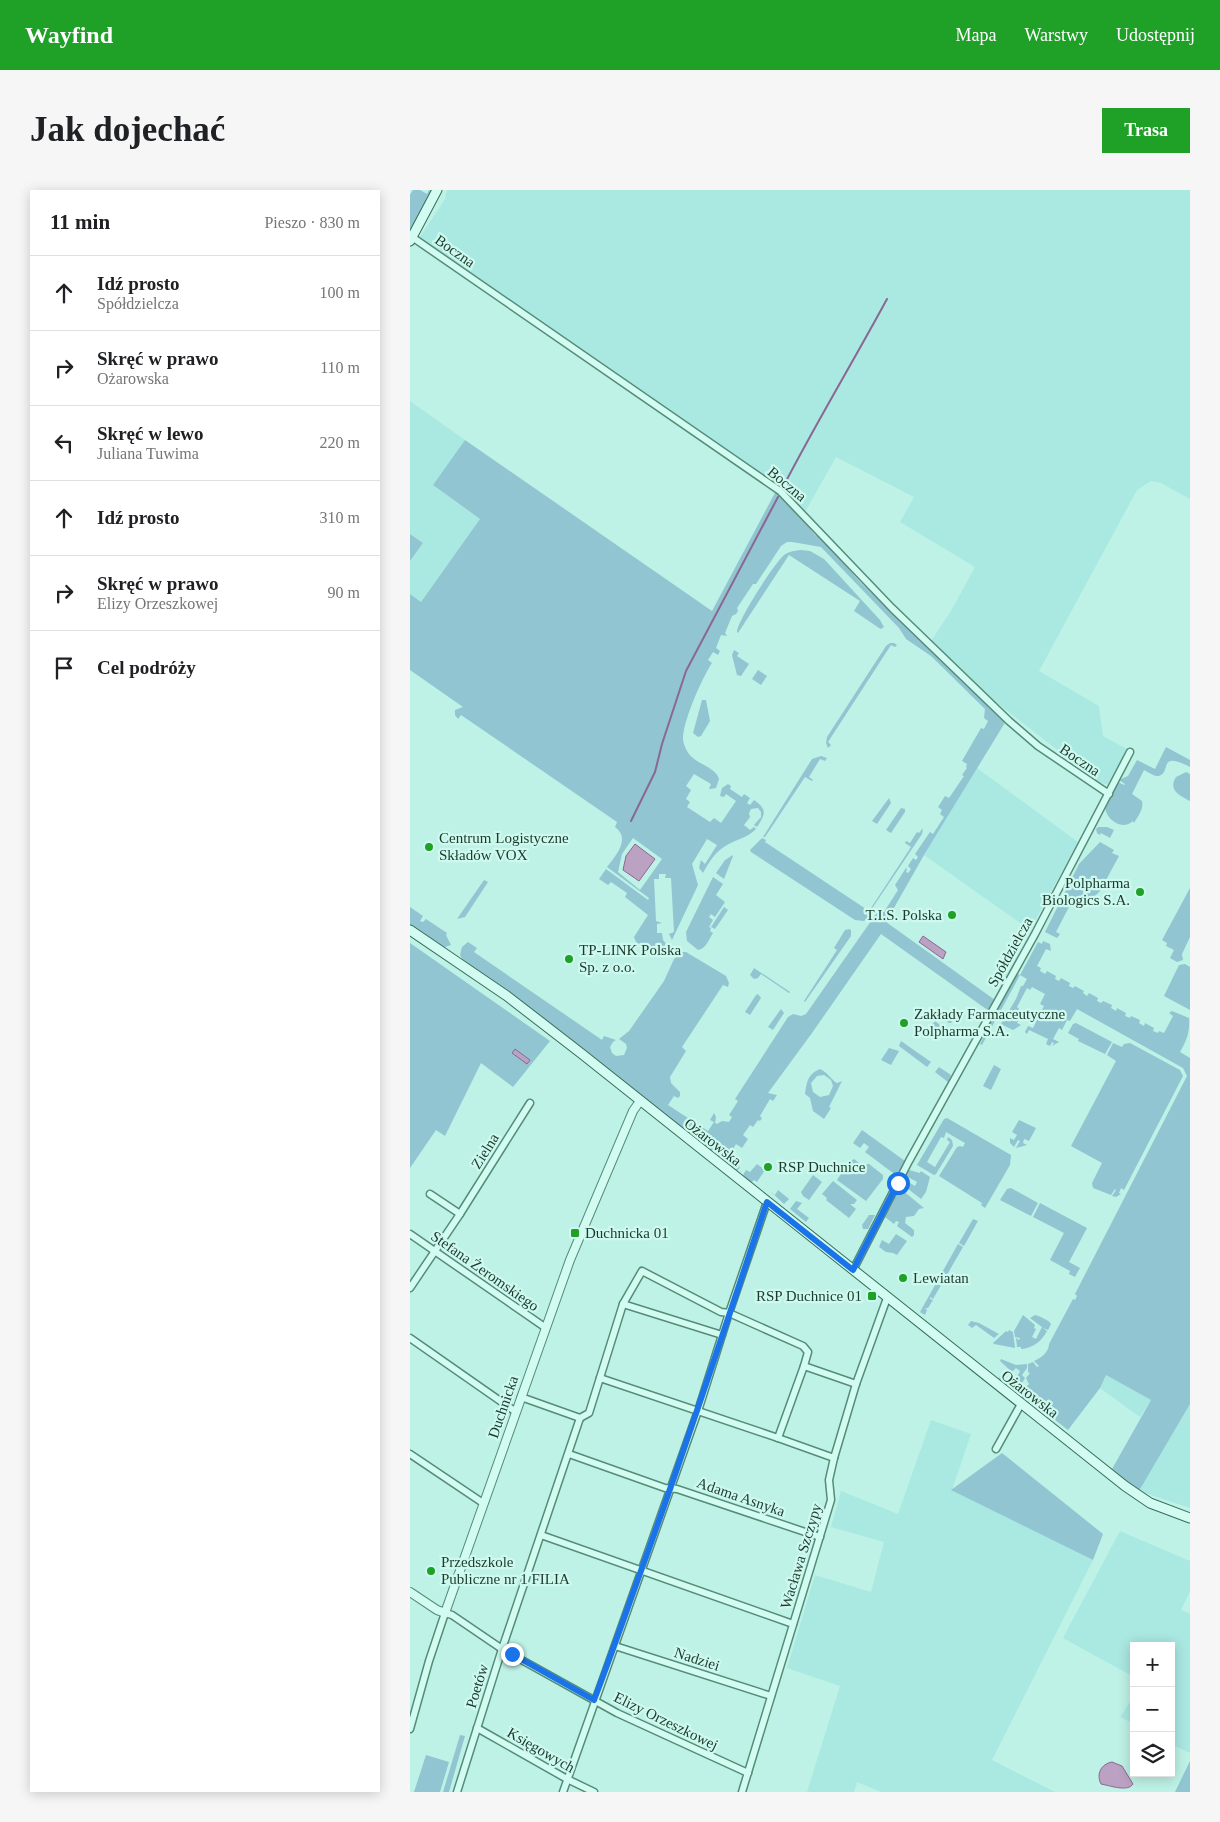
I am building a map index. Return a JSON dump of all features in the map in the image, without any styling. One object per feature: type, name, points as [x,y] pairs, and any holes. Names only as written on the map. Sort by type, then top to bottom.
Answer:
[{"type":"main road","points":[[411,239],[437,190]]},
{"type":"main road","name":"Ożarowska","points":[[410,930],[507,996],[1134,1493],[1160,1507],[1190,1518]]},
{"type":"street","name":"Boczna","points":[[411,239],[780,491],[892,608],[1009,721],[1038,746],[1109,794]]},
{"type":"street","name":"Spółdzielcza","points":[[853,1270],[909,1161],[1034,934],[1130,752]]},
{"type":"street","name":"Duchnicka","points":[[410,1729],[429,1660],[445,1613],[579,1236],[633,1111],[640,1101]]},
{"type":"street","name":"Zielna","points":[[410,1288],[460,1214],[530,1102]]},
{"type":"street","points":[[430,1194],[460,1214]]},
{"type":"street","points":[[563,1792],[594,1700],[698,1411],[767,1202]]},
{"type":"street","name":"Stefana Żeromskiego","points":[[410,1234],[546,1328]]},
{"type":"street","name":"Poetów","points":[[457,1792],[502,1649],[580,1418],[589,1413],[623,1304],[642,1271],[722,1312],[729,1313]]},
{"type":"street","name":"Wacława Szczypy","points":[[742,1792],[832,1500],[830,1480],[834,1458],[856,1384],[887,1298]]},
{"type":"street","points":[[623,1304],[722,1336]]},
{"type":"street","points":[[729,1313],[804,1346],[808,1352],[778,1438]]},
{"type":"street","points":[[410,1338],[516,1412]]},
{"type":"street","points":[[804,1366],[856,1384]]},
{"type":"street","points":[[600,1378],[834,1458]]},
{"type":"street","points":[[521,1397],[580,1418]]},
{"type":"street","points":[[996,1450],[1021,1404]]},
{"type":"street","points":[[410,1454],[483,1503]]},
{"type":"street","name":"Adama Asnyka","points":[[569,1454],[665,1488],[677,1488],[820,1537]]},
{"type":"street","points":[[541,1535],[793,1624]]},
{"type":"street","points":[[410,1592],[435,1609],[445,1613]]},
{"type":"street","name":"Elizy Orzeszkowej","points":[[445,1613],[452,1615],[502,1649],[617,1713],[748,1773]]},
{"type":"street","name":"Nadziei","points":[[615,1646],[771,1696]]},
{"type":"street","name":"Księgowych","points":[[477,1728],[567,1779],[594,1792]]},
{"type":"shaded area","points":[[413,190],[420,190],[427,194],[429,190],[432,190],[410,233],[410,195]]},
{"type":"shaded area","points":[[447,190],[1190,190],[1190,499],[1161,483],[1151,481],[1137,490],[1039,671],[1099,706],[1103,736],[1127,749],[1107,785],[1096,780],[992,699],[931,641],[951,611],[975,567],[900,522],[914,497],[836,457],[805,512],[782,489],[420,237],[445,199]]},
{"type":"shaded area","points":[[410,401],[465,440],[433,485],[480,519],[421,602],[410,594],[410,561],[423,543],[410,534]]},
{"type":"shaded area","points":[[465,440],[712,611],[776,491],[790,503],[815,535],[821,538],[861,583],[1006,721],[924,855],[886,922],[995,1000],[989,1011],[881,934],[768,1093],[777,1095],[773,1101],[770,1099],[760,1116],[762,1118],[760,1121],[758,1120],[753,1127],[750,1125],[743,1135],[748,1139],[742,1148],[736,1144],[728,1157],[740,1167],[738,1170],[735,1170],[722,1159],[723,1156],[716,1150],[708,1150],[696,1138],[465,964],[460,955],[462,947],[468,942],[477,948],[474,952],[602,1040],[604,1036],[616,1040],[610,1047],[612,1053],[616,1056],[624,1055],[627,1048],[626,1044],[619,1039],[629,1031],[664,981],[674,959],[681,952],[686,952],[726,976],[729,983],[728,987],[723,985],[682,1047],[686,1051],[670,1077],[671,1083],[680,1092],[680,1096],[678,1098],[674,1096],[668,1105],[708,1131],[714,1122],[710,1120],[714,1113],[716,1117],[715,1123],[729,1122],[732,1117],[729,1115],[738,1101],[735,1099],[788,1017],[793,1014],[801,1016],[806,1014],[878,911],[884,912],[898,890],[895,885],[906,868],[908,873],[911,869],[908,866],[913,858],[916,860],[918,857],[915,854],[930,832],[933,834],[944,817],[940,814],[942,810],[938,807],[945,796],[949,798],[964,776],[962,775],[967,768],[967,764],[962,761],[981,728],[984,729],[988,721],[984,718],[985,709],[931,656],[906,639],[899,628],[821,547],[792,542],[787,542],[781,546],[756,584],[753,584],[737,608],[736,614],[732,616],[725,633],[727,636],[721,635],[716,648],[720,651],[718,655],[713,652],[708,660],[712,663],[693,701],[683,740],[686,750],[691,756],[715,772],[719,779],[716,788],[709,789],[711,784],[694,774],[686,786],[691,790],[686,799],[690,802],[687,807],[710,822],[714,818],[721,823],[736,801],[726,794],[724,797],[720,796],[722,788],[728,784],[731,786],[730,789],[742,797],[744,794],[750,798],[747,803],[750,805],[754,800],[758,803],[764,812],[757,827],[754,825],[761,817],[761,812],[758,808],[751,809],[750,817],[744,825],[750,830],[754,827],[756,829],[719,851],[703,873],[699,868],[701,860],[705,864],[717,845],[707,839],[692,864],[698,885],[672,940],[669,934],[674,932],[671,878],[665,878],[666,874],[659,874],[659,879],[654,879],[656,921],[662,923],[657,924],[657,933],[662,933],[663,940],[669,947],[659,952],[651,949],[650,951],[636,942],[634,937],[648,915],[625,897],[627,893],[611,882],[608,885],[599,879],[606,869],[648,900],[649,898],[607,867],[618,852],[622,842],[620,832],[615,827],[617,822],[461,715],[458,719],[455,715],[455,710],[463,707],[410,670],[410,594],[421,602],[480,519],[433,485]],"holes":[[[633,838],[662,859],[640,890],[618,872],[622,854]]]},
{"type":"shaded area","points":[[410,534],[423,543],[410,561]]},
{"type":"shaded area","points":[[801,550],[810,551],[824,559],[880,620],[884,627],[879,628],[854,611],[860,601],[789,555],[738,633],[739,626],[749,605],[778,561],[787,553]]},
{"type":"shaded area","points":[[890,643],[897,645],[895,647],[891,645],[828,742],[831,745],[828,748],[826,743],[827,737],[886,646]]},
{"type":"shaded area","points":[[734,650],[739,653],[737,656],[749,664],[741,676],[737,675],[732,655]]},
{"type":"shaded area","points":[[758,670],[767,676],[761,685],[752,679]]},
{"type":"shaded area","points":[[702,700],[706,700],[710,721],[701,736],[698,737],[693,733]]},
{"type":"shaded area","points":[[1166,747],[1190,760],[1190,767],[1180,762],[1169,761],[1163,774],[1159,776],[1144,770],[1132,794],[1142,801],[1139,815],[1134,823],[1133,821],[1124,825],[1116,823],[1106,812],[1105,808],[1118,782],[1125,784],[1119,780],[1128,776],[1137,760],[1155,769]]},
{"type":"shaded area","points":[[821,756],[827,758],[825,761],[820,759],[809,777],[813,780],[805,777],[765,837],[763,837],[812,759]]},
{"type":"shaded area","points":[[977,768],[1078,842],[1030,930],[924,855]]},
{"type":"shaded area","points":[[1186,772],[1190,774],[1190,801],[1176,792],[1173,785],[1176,777]]},
{"type":"shaded area","points":[[889,798],[891,803],[877,824],[872,821]]},
{"type":"shaded area","points":[[901,808],[905,809],[905,812],[891,833],[886,830]]},
{"type":"shaded area","points":[[1098,827],[1107,827],[1114,830],[1110,838],[1097,833],[1096,829]]},
{"type":"shaded area","points":[[923,828],[922,834],[871,910],[871,915],[864,921],[855,920],[750,850],[762,838],[766,840],[765,842],[869,911],[911,847],[905,843],[906,841],[910,843],[917,832],[919,833]]},
{"type":"shaded area","points":[[1100,842],[1114,850],[1112,853],[1119,856],[1100,891],[1096,895],[1078,901],[1074,907],[1070,905],[1056,932],[1060,934],[1057,938],[1045,932],[1079,864]]},
{"type":"shaded area","points":[[635,844],[655,859],[639,881],[623,870],[626,856]]},
{"type":"shaded area","points":[[733,855],[724,879],[716,873],[725,860]]},
{"type":"shaded area","points":[[713,877],[723,884],[716,895],[725,902],[715,917],[711,914],[709,917],[713,920],[709,927],[713,933],[705,946],[698,950],[687,941],[686,932]]},
{"type":"shaded area","points":[[484,880],[488,882],[465,917],[457,919]]},
{"type":"shaded area","points":[[1190,888],[1190,937],[1182,954],[1183,960],[1177,962],[1170,958],[1174,950],[1166,946],[1167,943],[1162,940]]},
{"type":"shaded area","points":[[410,907],[423,916],[420,921],[423,922],[426,919],[447,933],[446,935],[451,945],[440,946],[410,925]]},
{"type":"shaded area","points":[[724,907],[728,910],[715,929],[711,927]]},
{"type":"shaded area","points":[[845,930],[851,930],[851,936],[805,1002],[837,950],[834,948]]},
{"type":"shaded area","points":[[923,936],[946,952],[943,959],[919,942]]},
{"type":"shaded area","points":[[1036,939],[1018,974],[1020,975],[982,1045],[980,1044]]},
{"type":"shaded area","points":[[1043,941],[1050,944],[1051,951],[1046,949],[1037,966],[1041,968],[1040,971],[1045,974],[1047,971],[1056,976],[1055,979],[1059,981],[1061,978],[1070,983],[1069,986],[1073,988],[1075,986],[1084,991],[1083,993],[1087,996],[1089,993],[1098,998],[1097,1001],[1101,1003],[1103,1001],[1112,1005],[1111,1008],[1116,1011],[1117,1008],[1126,1013],[1125,1016],[1130,1018],[1131,1016],[1140,1020],[1139,1023],[1144,1026],[1145,1023],[1154,1028],[1153,1031],[1164,1033],[1173,1016],[1169,1013],[1172,1011],[1189,1018],[1188,1035],[1180,1052],[1190,1058],[1190,1404],[1139,1491],[1112,1469],[1151,1400],[1106,1375],[1100,1388],[1068,1430],[1026,1397],[1024,1401],[1000,1384],[1000,1376],[1011,1385],[1020,1371],[1016,1368],[1012,1372],[1000,1361],[1001,1359],[1016,1365],[1027,1364],[1027,1368],[1022,1375],[1025,1378],[1022,1383],[1026,1387],[1029,1384],[1026,1378],[1030,1373],[1028,1372],[1028,1364],[1033,1362],[1037,1367],[1039,1366],[1034,1361],[1046,1352],[1073,1299],[1075,1300],[1077,1296],[1075,1294],[1187,1076],[1183,1068],[1077,1009],[1070,1021],[1067,1020],[1062,1030],[1059,1028],[1053,1039],[1059,1042],[1052,1046],[1054,1043],[1052,1042],[1050,1046],[1046,1044],[1048,1039],[1029,1030],[1027,1034],[1025,1032],[1028,1026],[1033,1028],[1044,1006],[1040,1004],[1045,994],[1032,987],[1030,990],[1027,988],[1017,1007],[1019,1009],[1018,1012],[1027,1016],[1025,1019],[1020,1017],[1017,1023],[1021,1025],[1013,1030],[1001,1024],[1016,999],[1021,986],[1023,986],[1027,979],[1020,975],[1038,942],[1042,944]]},
{"type":"shaded area","points":[[410,943],[550,1041],[513,1087],[481,1063],[445,1136],[436,1130],[410,1168]]},
{"type":"shaded area","points":[[1185,964],[1190,967],[1190,1010],[1164,996],[1179,965]]},
{"type":"shaded area","points":[[754,968],[790,992],[761,974],[758,978],[754,979],[750,975]]},
{"type":"shaded area","points":[[758,994],[761,998],[750,1015],[745,1012]]},
{"type":"shaded area","points":[[781,1009],[784,1013],[773,1030],[768,1027]]},
{"type":"shaded area","points":[[944,1010],[954,1014],[955,1017],[951,1023],[939,1015]]},
{"type":"shaded area","points":[[935,1021],[946,1030],[943,1035],[930,1028]]},
{"type":"shaded area","points":[[1076,1023],[1112,1042],[1105,1054],[1078,1041],[1079,1039],[1068,1033],[1073,1024]]},
{"type":"shaded area","points":[[901,1041],[931,1062],[927,1067],[899,1046]]},
{"type":"shaded area","points":[[1113,1043],[1122,1047],[1124,1044],[1130,1043],[1180,1070],[1183,1076],[1124,1190],[1121,1188],[1119,1193],[1121,1194],[1116,1197],[1112,1196],[1115,1189],[1111,1195],[1093,1188],[1092,1183],[1102,1163],[1071,1146],[1116,1061],[1107,1055]]},
{"type":"shaded area","points":[[889,1048],[899,1051],[891,1065],[881,1060]]},
{"type":"shaded area","points":[[515,1049],[530,1060],[527,1064],[512,1053]]},
{"type":"shaded area","points":[[994,1065],[1001,1069],[991,1090],[983,1086]]},
{"type":"shaded area","points":[[939,1067],[951,1075],[948,1082],[935,1072]]},
{"type":"shaded area","points":[[820,1069],[837,1083],[842,1081],[829,1107],[831,1108],[824,1119],[813,1111],[810,1098],[805,1094],[809,1078]],"holes":[[[824,1075],[831,1080],[833,1086],[829,1095],[820,1097],[813,1092],[811,1083],[817,1076]]]},
{"type":"shaded area","points":[[947,1118],[1011,1155],[1010,1165],[985,1208],[981,1205],[982,1203],[939,1176],[957,1147],[963,1147],[965,1143],[946,1132],[944,1138],[941,1137],[927,1162],[935,1167],[950,1142],[947,1140],[948,1137],[952,1140],[953,1146],[936,1174],[934,1175],[917,1165],[944,1119]]},
{"type":"shaded area","points":[[1019,1120],[1036,1128],[1029,1141],[1024,1139],[1023,1143],[1027,1145],[1016,1148],[1020,1141],[1018,1140],[1014,1147],[1010,1143],[1010,1138],[1014,1140],[1017,1135],[1012,1132]]},
{"type":"shaded area","points":[[862,1130],[905,1161],[897,1176],[865,1152],[869,1147],[864,1143],[860,1148],[853,1143]]},
{"type":"shaded area","points":[[854,1159],[864,1167],[869,1164],[883,1175],[883,1179],[866,1201],[837,1180],[849,1162]]},
{"type":"shaded area","points":[[757,1164],[765,1170],[757,1182],[754,1180],[751,1183],[743,1175],[746,1170],[750,1172]]},
{"type":"shaded area","points":[[909,1170],[920,1173],[921,1171],[930,1177],[926,1192],[921,1199],[907,1188],[910,1183],[915,1186],[917,1182],[906,1176]]},
{"type":"shaded area","points":[[813,1175],[822,1182],[809,1200],[801,1192]]},
{"type":"shaded area","points":[[833,1181],[857,1200],[854,1204],[850,1204],[856,1209],[849,1218],[826,1200],[827,1198],[822,1194]]},
{"type":"shaded area","points":[[1011,1188],[1038,1203],[1031,1216],[1000,1200],[1007,1189]]},
{"type":"shaded area","points":[[899,1189],[924,1208],[919,1209],[914,1216],[906,1217],[905,1223],[914,1230],[912,1237],[897,1226],[899,1222],[896,1221],[894,1224],[885,1217]]},
{"type":"shaded area","points":[[769,1190],[775,1195],[778,1190],[789,1199],[784,1204]]},
{"type":"shaded area","points":[[796,1201],[802,1203],[797,1209],[809,1218],[806,1222],[790,1209]]},
{"type":"shaded area","points":[[1040,1203],[1087,1228],[1069,1262],[1080,1268],[1075,1277],[1069,1274],[1070,1271],[1050,1260],[1064,1233],[1033,1217]]},
{"type":"shaded area","points":[[869,1215],[875,1215],[868,1229],[863,1229],[862,1225]]},
{"type":"shaded area","points":[[973,1219],[978,1221],[964,1246],[959,1243]]},
{"type":"shaded area","points":[[896,1234],[907,1241],[897,1255],[886,1252],[879,1247],[882,1240],[889,1244]]},
{"type":"shaded area","points":[[958,1244],[963,1247],[933,1299],[930,1297],[933,1300],[928,1308],[925,1308],[927,1310],[925,1315],[920,1312]]},
{"type":"shaded area","points":[[1023,1315],[1035,1325],[1034,1328],[1036,1329],[1032,1337],[1036,1339],[1042,1327],[1030,1318],[1035,1315],[1051,1324],[1048,1330],[1043,1328],[1047,1331],[1033,1346],[1021,1349],[1021,1347],[1017,1347],[1016,1338],[1019,1340],[1020,1338],[1015,1337],[1014,1331]]},
{"type":"shaded area","points":[[971,1321],[979,1323],[999,1334],[994,1338],[976,1325],[972,1328],[968,1325]]},
{"type":"shaded area","points":[[1009,1330],[1013,1332],[1015,1348],[993,1343],[1006,1331],[1008,1332]]},
{"type":"shaded area","points":[[1106,1375],[1151,1400],[1140,1417],[1100,1388]]},
{"type":"shaded area","points":[[1190,1404],[1190,1508],[1139,1491]]},
{"type":"shaded area","points":[[931,1420],[971,1434],[952,1490],[1093,1560],[992,1760],[1055,1792],[881,1792],[857,1782],[854,1792],[807,1792],[840,1686],[787,1668],[815,1575],[871,1592],[884,1542],[831,1527],[841,1491],[898,1514]]},
{"type":"shaded area","points":[[1002,1453],[1103,1534],[1093,1560],[951,1490]]},
{"type":"shaded area","points":[[1120,1531],[1190,1561],[1190,1591],[1181,1610],[1190,1614],[1190,1753],[1175,1746],[1175,1642],[1130,1642],[1130,1675],[1063,1638]]},
{"type":"shaded area","points":[[1130,1702],[1130,1722],[1120,1717]]},
{"type":"shaded area","points":[[460,1735],[465,1736],[449,1792],[443,1792]]},
{"type":"shaded area","points":[[426,1755],[449,1762],[440,1792],[414,1792]]},
{"type":"shaded area","points":[[1190,1761],[1190,1792],[1175,1792]]},
{"type":"shaded area","points":[[1112,1762],[1122,1766],[1133,1784],[1131,1786],[1119,1788],[1101,1784],[1100,1770]]},
{"type":"waterway","points":[[783,487],[887,299]]},
{"type":"waterway","points":[[631,821],[655,772],[662,744],[686,671],[778,497]]},
{"type":"place","name":"Centrum Logistyczne Składów VOX","points":[[429,847]]},
{"type":"place","name":"Polpharma Biologics S.A.","points":[[1140,892]]},
{"type":"place","name":"T.I.S. Polska","points":[[952,915]]},
{"type":"place","name":"TP-LINK Polska Sp. z o.o.","points":[[569,959]]},
{"type":"place","name":"Zakłady Farmaceutyczne Polpharma S.A.","points":[[904,1023]]},
{"type":"place","name":"RSP Duchnice","points":[[768,1167]]},
{"type":"place","name":"Duchnicka 01","points":[[575,1233]]},
{"type":"place","name":"Lewiatan","points":[[903,1278]]},
{"type":"place","name":"RSP Duchnice 01","points":[[872,1296]]},
{"type":"place","name":"Przedszkole Publiczne nr 1 FILIA","points":[[431,1571]]},
{"type":"route","points":[[512,1654],[594,1700],[698,1411],[767,1202],[853,1270],[898,1183]]}]
